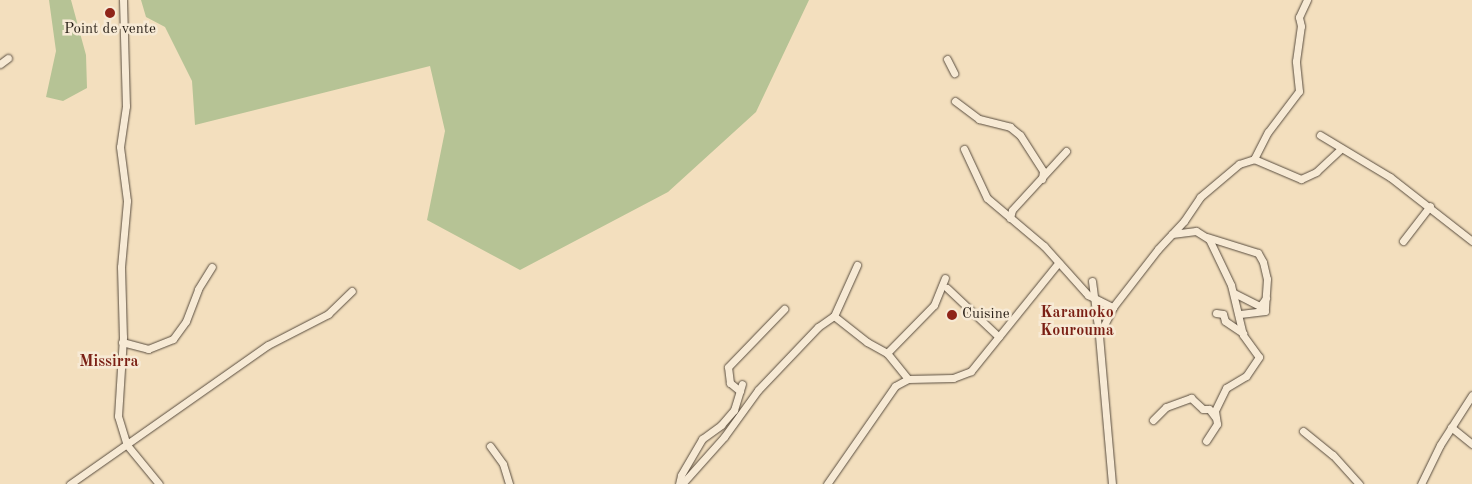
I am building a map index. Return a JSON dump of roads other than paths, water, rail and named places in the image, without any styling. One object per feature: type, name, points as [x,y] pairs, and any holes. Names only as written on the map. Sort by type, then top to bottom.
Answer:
[{"type":"street","points":[[123,0],[126,106],[120,147],[127,201],[121,267],[122,342],[118,416],[127,445],[159,484]]},
{"type":"street","points":[[1254,160],[1268,132],[1298,91],[1296,61],[1301,26],[1299,16],[1307,0]]},
{"type":"street","points":[[0,64],[8,58]]},
{"type":"street","points":[[947,59],[954,73]]},
{"type":"street","points":[[955,101],[979,119],[1010,127],[1020,135],[1043,171],[1042,178]]},
{"type":"street","points":[[1320,135],[1340,150],[1355,154],[1430,206],[1472,241]]},
{"type":"street","points":[[964,149],[986,198],[1044,246],[1058,263],[1094,298],[1112,306]]},
{"type":"street","points":[[1099,334],[1112,306],[1200,197],[1238,164],[1254,160],[1301,179],[1316,172],[1340,150]]},
{"type":"street","points":[[1010,218],[1012,210],[1066,151]]},
{"type":"street","points":[[1403,241],[1430,206]]},
{"type":"street","points":[[1172,234],[1196,231],[1207,237],[1258,253],[1266,272],[1267,298],[1265,311],[1240,314]]},
{"type":"street","points":[[1207,237],[1234,293],[1243,333]]},
{"type":"street","points":[[827,484],[895,386],[908,379],[953,378],[971,371],[1058,263]]},
{"type":"street","points":[[681,484],[724,437],[758,390],[818,327],[834,316],[857,265]]},
{"type":"street","points":[[122,342],[148,349],[173,339],[186,322],[198,289],[212,267]]},
{"type":"street","points":[[887,353],[934,306],[945,278]]},
{"type":"street","points":[[1092,281],[1099,334],[1112,484]]},
{"type":"street","points":[[947,288],[999,337]]},
{"type":"street","points":[[70,484],[268,345],[328,314],[352,291]]},
{"type":"street","points":[[1234,293],[1260,306],[1267,298]]},
{"type":"street","points":[[681,484],[702,439],[722,426],[734,410],[741,388],[730,383],[728,367],[784,309]]},
{"type":"street","points":[[1206,441],[1217,424],[1215,411],[1226,388],[1246,376],[1259,357],[1243,333],[1225,321],[1223,314],[1216,313]]},
{"type":"street","points":[[834,316],[867,342],[887,353],[908,379]]},
{"type":"street","points":[[1421,484],[1451,427],[1472,395]]},
{"type":"street","points":[[1153,420],[1166,407],[1191,398],[1202,409],[1209,409],[1216,418]]},
{"type":"street","points":[[1451,427],[1472,444]]},
{"type":"street","points":[[1303,431],[1333,455],[1359,484]]},
{"type":"street","points":[[490,446],[503,464],[510,484]]},
{"type":"place","name":"Point de vente","points":[[110,13]]},
{"type":"place","name":"Cuisine","points":[[952,315]]},
{"type":"district","name":"Karamoko Kourouma","points":[[1077,322]]},
{"type":"district","name":"Missirra","points":[[109,362]]}]
